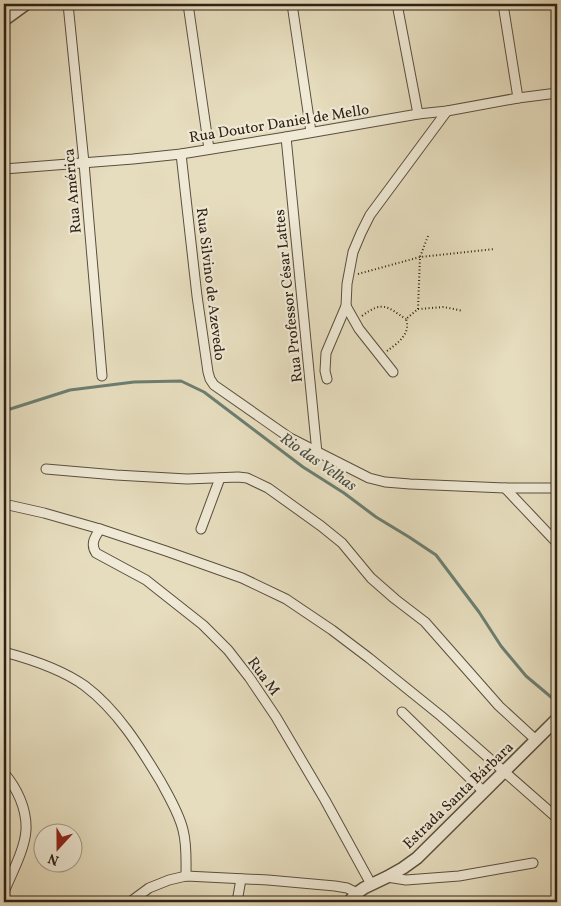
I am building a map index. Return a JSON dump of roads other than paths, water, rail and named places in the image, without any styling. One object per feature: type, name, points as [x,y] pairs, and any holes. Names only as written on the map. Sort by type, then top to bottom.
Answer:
[{"type":"street","points":[[4,20],[26,4]]},
{"type":"street","name":"Rua América","points":[[68,4],[102,376]]},
{"type":"street","points":[[188,4],[209,148]]},
{"type":"street","points":[[292,4],[311,132]]},
{"type":"street","points":[[397,4],[418,114]]},
{"type":"street","points":[[503,4],[518,98]]},
{"type":"street","name":"Rua Doutor Daniel de Mello","points":[[4,169],[181,154],[418,114],[557,93]]},
{"type":"street","points":[[327,379],[325,370],[326,353],[346,306],[348,277],[353,252],[361,233],[370,215],[447,111]]},
{"type":"street","name":"Rua Professor César Lattes","points":[[286,137],[317,453]]},
{"type":"street","name":"Rua Silvino de Azevedo","points":[[181,154],[197,296],[208,372],[214,384],[290,438],[369,478],[385,482],[410,484],[557,488]]},
{"type":"street","points":[[346,306],[354,322],[393,372]]},
{"type":"street","points":[[46,469],[187,479],[238,476],[254,480],[268,488],[342,543],[371,578],[425,622],[499,706],[536,740]]},
{"type":"street","points":[[201,530],[220,478]]},
{"type":"street","points":[[505,488],[557,543]]},
{"type":"street","points":[[4,504],[100,529],[166,551],[242,578],[286,599],[332,630],[441,716],[557,818]]},
{"type":"street","name":"Rua M","points":[[100,529],[93,544],[93,549],[96,553],[146,580],[203,624],[249,676],[286,734],[371,884]]},
{"type":"street","points":[[4,652],[58,671],[83,684],[117,716],[148,760],[174,805],[183,829],[186,850],[186,876]]},
{"type":"street","points":[[402,712],[484,792]]},
{"type":"street","name":"Estrada Santa Bárbara","points":[[349,902],[357,893],[403,868],[417,858],[503,771],[557,720]]},
{"type":"street","points":[[4,773],[17,792],[25,813],[26,831],[21,852],[4,892]]},
{"type":"street","points":[[387,877],[406,880],[450,877],[533,863]]},
{"type":"street","points":[[130,902],[149,888],[186,876],[335,886],[347,888],[357,893]]},
{"type":"street","points":[[238,902],[241,879]]},
{"type":"waterway","name":"Rio das Velhas","points":[[4,411],[70,390],[134,382],[181,381],[204,392],[303,467],[436,555],[479,612],[501,646],[526,676],[557,702]]}]
